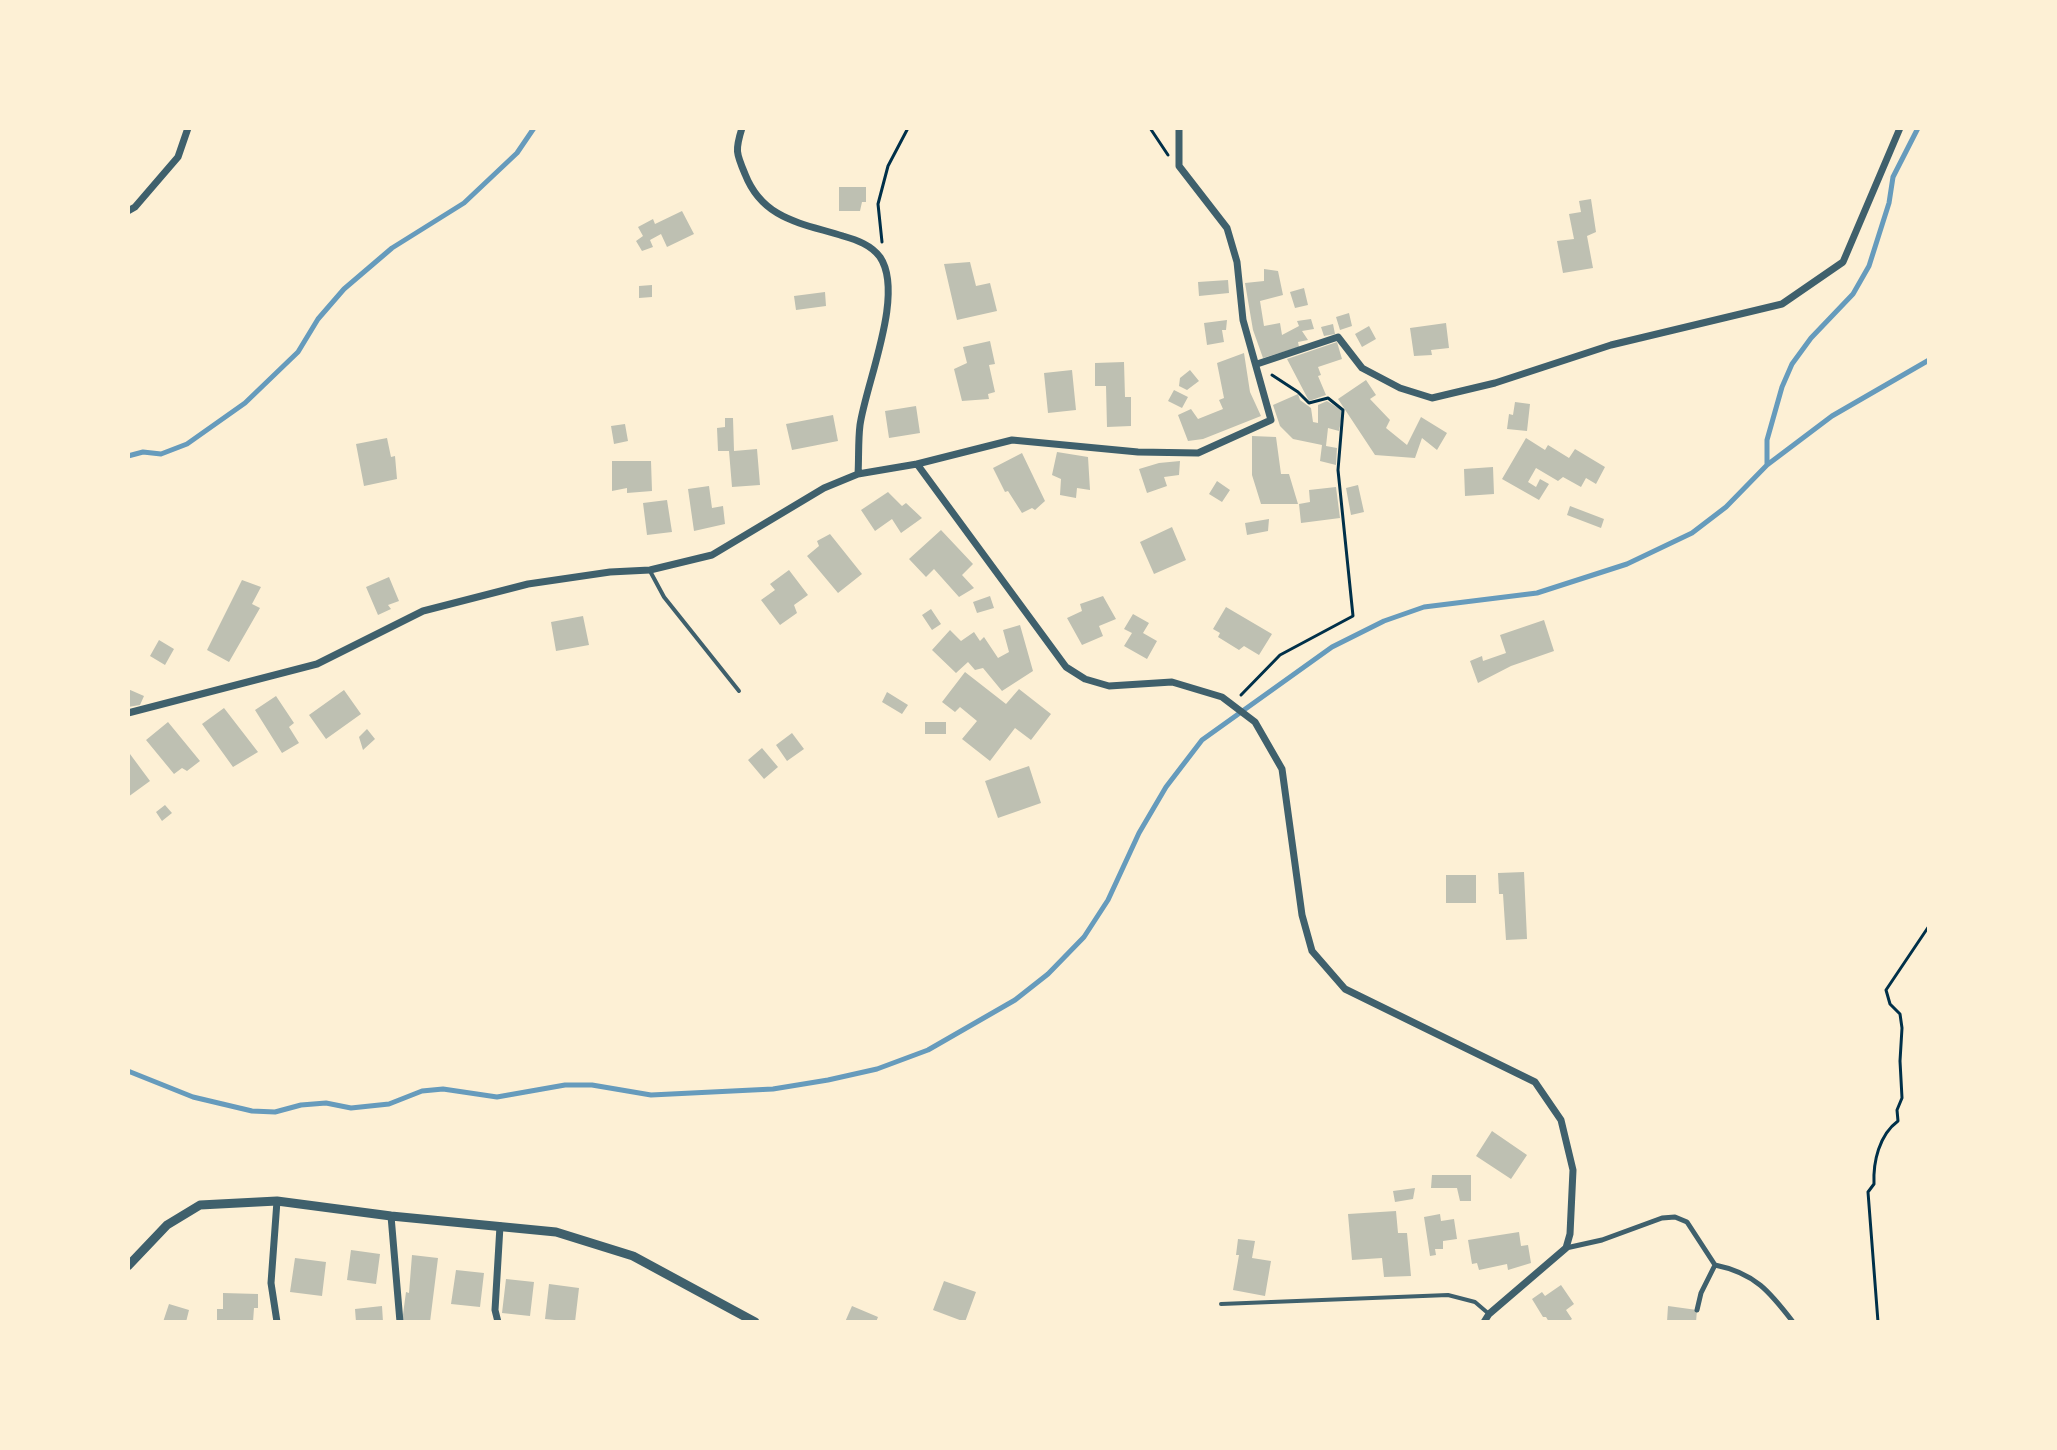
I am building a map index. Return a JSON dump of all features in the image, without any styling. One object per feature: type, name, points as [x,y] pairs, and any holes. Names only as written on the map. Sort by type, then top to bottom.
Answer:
[{"type":"street","points":[[128,211],[152,189],[178,157],[188,128]]},
{"type":"street","points":[[742,128],[735,149],[758,197],[776,215],[863,242],[880,258],[888,286],[884,326],[860,425],[858,474]]},
{"type":"street","points":[[128,713],[317,664],[423,611],[528,584],[610,572],[650,570],[712,555],[824,488],[858,474],[917,464],[1012,440],[1138,452],[1198,453],[1271,420],[1243,320],[1237,262],[1227,228],[1179,166],[1179,128]]},
{"type":"street","points":[[1257,364],[1338,337],[1362,368],[1400,388],[1432,398],[1495,383],[1611,345],[1782,304],[1843,262],[1900,128]]},
{"type":"street","points":[[917,464],[1066,667],[1085,679],[1109,686],[1172,682],[1222,697],[1255,722],[1282,769],[1302,915],[1312,951],[1345,989],[1535,1082],[1561,1120],[1573,1170],[1570,1234],[1566,1248]]},
{"type":"street","points":[[277,1201],[271,1283],[277,1322]]},
{"type":"street","points":[[128,1266],[167,1225],[200,1205],[277,1201],[556,1232],[633,1256],[755,1322]]},
{"type":"street","points":[[391,1216],[400,1322]]},
{"type":"street","points":[[1484,1322],[1489,1314],[1566,1248],[1675,1217],[1687,1222],[1715,1265],[1746,1275],[1762,1286],[1793,1322]]},
{"type":"street","points":[[498,1322],[495,1310],[500,1226]]},
{"type":"street","points":[[1697,1310],[1701,1293],[1715,1265]]},
{"type":"street","points":[[1784,1322],[1786,1313]]},
{"type":"lane","points":[[650,570],[664,597],[739,691]]},
{"type":"lane","points":[[1221,1304],[1448,1295],[1475,1302],[1489,1314]]},
{"type":"path","points":[[880,258],[883,240],[878,204],[888,166],[908,128]]},
{"type":"path","points":[[1150,128],[1162,148],[1179,166]]},
{"type":"path","points":[[1232,704],[1280,655],[1353,616],[1338,470],[1343,410],[1328,398],[1309,403],[1257,364]]},
{"type":"path","points":[[1878,1322],[1868,1192],[1874,1184],[1874,1165],[1881,1145],[1891,1126],[1898,1121],[1897,1110],[1902,1098],[1900,1014],[1890,1004],[1886,990],[1929,926]]},
{"type":"building","points":[[839,187],[866,187],[866,202],[862,202],[860,211],[839,211]]},
{"type":"building","points":[[1591,199],[1596,232],[1587,236],[1593,268],[1563,273],[1557,241],[1574,239],[1569,214],[1581,212],[1579,201]]},
{"type":"building","points":[[682,211],[694,234],[667,247],[661,234],[650,240],[653,247],[642,251],[636,241],[643,236],[638,227],[653,219],[655,224]]},
{"type":"building","points":[[970,262],[976,286],[990,283],[997,311],[957,320],[944,264]]},
{"type":"building","points":[[1264,269],[1278,271],[1283,295],[1260,301],[1264,326],[1280,323],[1282,335],[1299,326],[1297,321],[1311,319],[1314,329],[1302,331],[1308,340],[1298,342],[1299,347],[1263,358],[1253,330],[1245,283],[1264,281]]},
{"type":"building","points":[[1228,280],[1229,293],[1199,296],[1198,282]]},
{"type":"building","points":[[652,285],[652,297],[639,298],[639,286]]},
{"type":"building","points":[[1304,288],[1308,305],[1295,308],[1290,292]]},
{"type":"building","points":[[825,292],[826,306],[796,310],[794,296]]},
{"type":"building","points":[[1349,313],[1352,326],[1340,330],[1336,317]]},
{"type":"building","points":[[1227,320],[1226,330],[1222,330],[1224,342],[1207,345],[1204,323]]},
{"type":"building","points":[[1446,323],[1449,348],[1431,350],[1432,355],[1414,356],[1410,328]]},
{"type":"building","points":[[1333,324],[1335,334],[1324,336],[1321,327]]},
{"type":"building","points":[[1369,326],[1376,339],[1362,347],[1355,334]]},
{"type":"building","points":[[990,341],[995,364],[989,365],[995,392],[988,394],[989,399],[962,401],[954,369],[967,363],[963,347]]},
{"type":"building","points":[[1337,342],[1342,359],[1318,367],[1321,375],[1318,376],[1326,395],[1309,401],[1287,359]]},
{"type":"building","points":[[1244,353],[1250,392],[1261,416],[1203,439],[1188,441],[1178,415],[1191,409],[1198,419],[1223,409],[1219,400],[1224,398],[1217,363]]},
{"type":"building","points":[[1124,362],[1125,397],[1131,397],[1131,426],[1107,427],[1106,386],[1095,386],[1095,363]]},
{"type":"building","points":[[1072,370],[1076,410],[1048,413],[1044,373]]},
{"type":"building","points":[[1190,370],[1199,381],[1187,390],[1179,386],[1180,378]]},
{"type":"building","points":[[1366,380],[1376,395],[1370,399],[1390,420],[1386,428],[1407,445],[1421,417],[1447,433],[1437,450],[1422,438],[1415,458],[1375,455],[1338,399]]},
{"type":"building","points":[[1174,390],[1188,397],[1182,408],[1168,401]]},
{"type":"building","points":[[1298,394],[1300,400],[1311,408],[1313,422],[1318,423],[1318,405],[1327,401],[1343,411],[1339,431],[1328,428],[1326,446],[1337,448],[1336,465],[1320,461],[1322,445],[1293,439],[1280,426],[1273,405]]},
{"type":"building","points":[[1515,402],[1530,404],[1527,431],[1507,429]]},
{"type":"building","points":[[916,406],[920,433],[889,438],[885,411]]},
{"type":"building","points":[[833,415],[838,441],[792,450],[786,424]]},
{"type":"building","points":[[725,418],[733,418],[734,451],[757,449],[760,485],[732,487],[729,451],[718,451],[717,428],[725,427]]},
{"type":"building","points":[[625,424],[628,441],[614,444],[611,426]]},
{"type":"building","points":[[1252,436],[1276,437],[1281,474],[1289,474],[1298,504],[1261,504],[1252,475]]},
{"type":"building","points":[[387,438],[391,457],[395,456],[397,479],[364,486],[356,444]]},
{"type":"building","points":[[1526,438],[1545,450],[1548,445],[1569,458],[1575,449],[1605,467],[1596,484],[1586,478],[1581,487],[1563,477],[1558,481],[1536,468],[1528,482],[1536,487],[1540,479],[1549,484],[1539,500],[1502,479]]},
{"type":"building","points":[[1057,452],[1088,457],[1090,490],[1077,488],[1076,498],[1060,495],[1061,479],[1052,475]]},
{"type":"building","points":[[1022,453],[1045,501],[1035,510],[1032,508],[1022,513],[1008,491],[1005,492],[993,468]]},
{"type":"building","points":[[612,461],[651,461],[652,491],[627,493],[627,488],[612,491]]},
{"type":"building","points":[[1180,461],[1179,475],[1164,477],[1167,486],[1147,493],[1139,469]]},
{"type":"building","points":[[1493,467],[1494,494],[1465,496],[1464,469]]},
{"type":"building","points":[[1217,481],[1230,490],[1222,502],[1209,494]]},
{"type":"building","points":[[1358,485],[1364,512],[1351,515],[1346,488]]},
{"type":"building","points":[[709,486],[712,508],[723,506],[725,524],[694,531],[688,489]]},
{"type":"building","points":[[1336,487],[1340,518],[1301,523],[1299,504],[1310,502],[1309,490]]},
{"type":"building","points":[[888,492],[902,506],[906,503],[922,518],[901,533],[892,519],[875,531],[861,510]]},
{"type":"building","points":[[667,500],[672,532],[647,535],[643,503]]},
{"type":"building","points":[[1570,506],[1604,519],[1601,528],[1567,515]]},
{"type":"building","points":[[1269,519],[1268,531],[1247,535],[1245,523]]},
{"type":"building","points":[[1172,527],[1186,560],[1154,574],[1140,542]]},
{"type":"building","points":[[941,530],[973,564],[962,575],[974,588],[959,597],[934,569],[926,577],[909,559]]},
{"type":"building","points":[[830,534],[862,574],[838,593],[807,556],[819,546],[817,541]]},
{"type":"building","points":[[789,570],[808,595],[794,605],[797,613],[780,625],[761,600],[775,590],[770,584]]},
{"type":"building","points":[[389,577],[399,601],[388,605],[391,609],[378,615],[366,587]]},
{"type":"building","points":[[242,580],[261,587],[252,604],[260,608],[229,662],[207,650]]},
{"type":"building","points":[[990,596],[994,608],[977,613],[973,602]]},
{"type":"building","points":[[1103,596],[1116,619],[1099,626],[1103,636],[1082,645],[1067,618],[1082,611],[1080,604]]},
{"type":"building","points":[[1226,607],[1272,634],[1259,655],[1244,646],[1239,650],[1218,637],[1220,633],[1213,629]]},
{"type":"building","points":[[931,609],[941,624],[932,630],[922,615]]},
{"type":"building","points":[[1133,614],[1149,623],[1143,633],[1157,641],[1147,659],[1124,646],[1132,633],[1124,629]]},
{"type":"building","points":[[583,616],[589,645],[556,651],[551,622]]},
{"type":"building","points":[[1544,620],[1554,651],[1511,666],[1478,683],[1470,661],[1482,656],[1483,661],[1506,653],[1500,635]]},
{"type":"building","points":[[1020,625],[1033,671],[1002,691],[983,668],[975,670],[968,662],[956,673],[932,650],[950,630],[961,641],[974,632],[980,641],[984,637],[998,658],[1009,652],[1003,630]]},
{"type":"building","points":[[159,640],[174,649],[165,665],[150,656]]},
{"type":"building","points":[[965,672],[1006,704],[1019,689],[1051,714],[1031,740],[1015,728],[990,761],[962,739],[977,721],[960,707],[955,712],[942,702]]},
{"type":"building","points":[[128,689],[144,696],[140,705],[128,707]]},
{"type":"building","points":[[344,690],[361,714],[326,739],[309,715]]},
{"type":"building","points":[[887,692],[908,705],[902,714],[882,702]]},
{"type":"building","points":[[276,696],[294,723],[289,727],[299,743],[282,753],[255,710]]},
{"type":"building","points":[[224,708],[258,752],[233,767],[202,724]]},
{"type":"building","points":[[168,722],[200,761],[187,771],[182,768],[174,774],[146,740]]},
{"type":"building","points":[[925,722],[946,722],[946,734],[925,734]]},
{"type":"building","points":[[367,729],[375,739],[363,750],[359,737]]},
{"type":"building","points":[[792,733],[804,749],[787,761],[776,745]]},
{"type":"building","points":[[762,748],[778,767],[764,779],[748,760]]},
{"type":"building","points":[[128,755],[150,781],[128,797]]},
{"type":"building","points":[[1029,766],[1041,803],[998,818],[985,781]]},
{"type":"building","points":[[165,805],[172,813],[162,821],[156,812]]},
{"type":"building","points":[[1524,872],[1527,939],[1506,940],[1503,894],[1499,894],[1498,873]]},
{"type":"building","points":[[1446,875],[1476,875],[1476,903],[1446,903]]},
{"type":"building","points":[[1492,1131],[1527,1155],[1511,1179],[1476,1156]]},
{"type":"building","points":[[1432,1175],[1471,1175],[1471,1201],[1460,1201],[1457,1188],[1431,1188]]},
{"type":"building","points":[[1415,1188],[1413,1199],[1395,1202],[1393,1191]]},
{"type":"building","points":[[1396,1211],[1398,1233],[1407,1233],[1411,1276],[1384,1277],[1382,1258],[1352,1260],[1348,1214]]},
{"type":"building","points":[[1440,1214],[1441,1221],[1454,1219],[1457,1239],[1443,1241],[1443,1249],[1435,1249],[1436,1255],[1430,1256],[1424,1217]]},
{"type":"building","points":[[1519,1232],[1521,1246],[1528,1245],[1531,1263],[1508,1270],[1507,1264],[1479,1270],[1477,1263],[1472,1264],[1468,1240]]},
{"type":"building","points":[[1238,1239],[1255,1241],[1252,1258],[1271,1261],[1265,1296],[1233,1290],[1239,1255],[1236,1255]]},
{"type":"building","points":[[351,1250],[380,1254],[376,1284],[347,1280]]},
{"type":"building","points":[[412,1255],[438,1258],[430,1322],[402,1322],[406,1292],[409,1293]]},
{"type":"building","points":[[295,1258],[326,1262],[322,1296],[290,1292]]},
{"type":"building","points":[[456,1270],[484,1273],[480,1307],[451,1304]]},
{"type":"building","points":[[506,1279],[534,1282],[530,1316],[502,1313]]},
{"type":"building","points":[[944,1281],[976,1292],[965,1322],[933,1310]]},
{"type":"building","points":[[549,1284],[579,1288],[575,1322],[545,1319]]},
{"type":"building","points":[[1561,1285],[1574,1304],[1566,1310],[1572,1319],[1568,1322],[1549,1322],[1532,1299],[1542,1292],[1545,1296]]},
{"type":"building","points":[[223,1293],[258,1294],[258,1308],[254,1308],[253,1322],[217,1322],[217,1309],[223,1309]]},
{"type":"building","points":[[169,1304],[189,1310],[186,1322],[163,1322]]},
{"type":"building","points":[[382,1306],[383,1322],[356,1322],[355,1309]]},
{"type":"building","points":[[852,1306],[878,1317],[876,1322],[845,1322]]},
{"type":"building","points":[[1668,1306],[1697,1310],[1696,1322],[1667,1322]]},
{"type":"waterway","points":[[128,456],[143,452],[161,454],[187,444],[245,403],[298,352],[318,319],[344,289],[392,248],[464,203],[517,153],[534,128]]},
{"type":"waterway","points":[[128,1071],[193,1097],[252,1111],[275,1112],[326,1103],[351,1108],[389,1104],[422,1091],[443,1089],[497,1097],[565,1085],[592,1085],[651,1095],[773,1089],[877,1069],[928,1050],[1015,1000],[1048,974],[1084,937],[1108,900],[1139,833],[1166,787],[1202,740],[1332,647],[1384,621],[1424,607],[1537,593],[1627,564],[1692,533],[1726,507],[1767,465],[1767,440],[1792,364],[1811,338],[1853,294],[1869,266],[1889,203],[1893,177],[1918,128]]},
{"type":"waterway","points":[[1767,465],[1832,416],[1929,360]]}]
